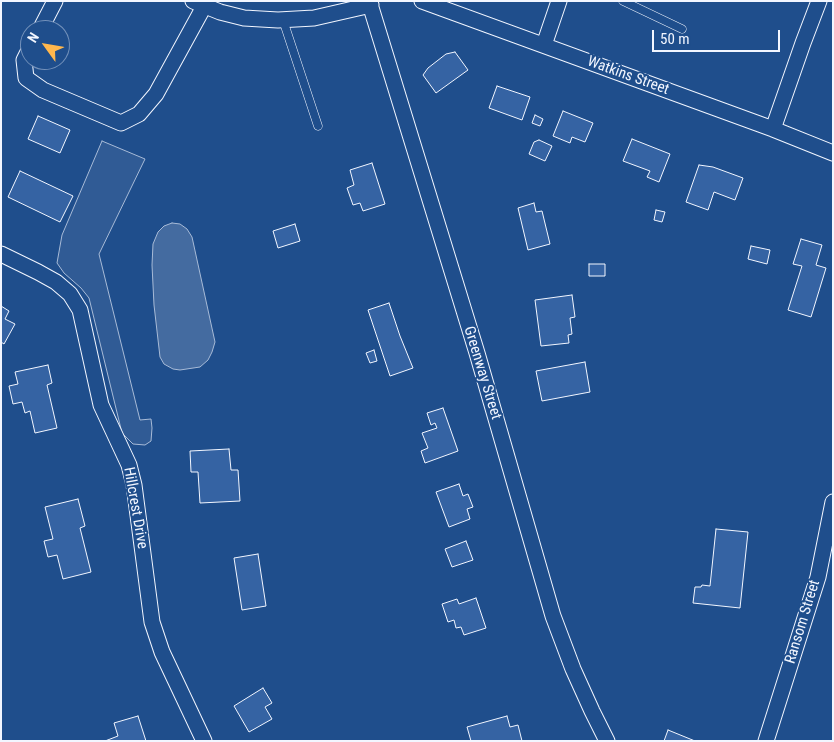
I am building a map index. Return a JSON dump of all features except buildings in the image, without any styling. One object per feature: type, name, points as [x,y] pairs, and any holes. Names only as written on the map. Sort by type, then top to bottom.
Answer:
[{"type":"street","points":[[45,20],[55,1]]},
{"type":"street","name":"Watkins Street","points":[[422,1],[833,153]]},
{"type":"street","points":[[544,45],[559,1]]},
{"type":"street","points":[[772,130],[820,1]]},
{"type":"street","points":[[25,70],[26,78],[43,90],[121,123],[139,114],[156,94],[202,3],[220,12],[244,18],[283,20],[314,18],[370,3]]},
{"type":"street","name":"Greenway Street","points":[[370,3],[477,353],[553,616],[573,669],[607,741]]},
{"type":"street","name":"Hillcrest Drive","points":[[1,254],[56,282],[70,294],[80,310],[101,405],[129,465],[134,485],[152,622],[162,652],[204,741]]},
{"type":"street","name":"Ransom Street","points":[[766,741],[825,577],[825,537],[833,502]]},
{"type":"lane","points":[[623,1],[682,29]]},
{"type":"lane","points":[[283,20],[318,126]]},
{"type":"shaded area","points":[[102,141],[145,159],[99,254],[140,420],[151,419],[151,441],[145,445],[133,444],[122,433],[89,298],[64,273],[57,263],[62,235]]},
{"type":"shaded area","points":[[172,223],[180,224],[187,229],[192,237],[215,342],[208,360],[200,367],[180,370],[173,369],[164,364],[160,357],[154,305],[153,244],[158,232],[164,226]]}]
